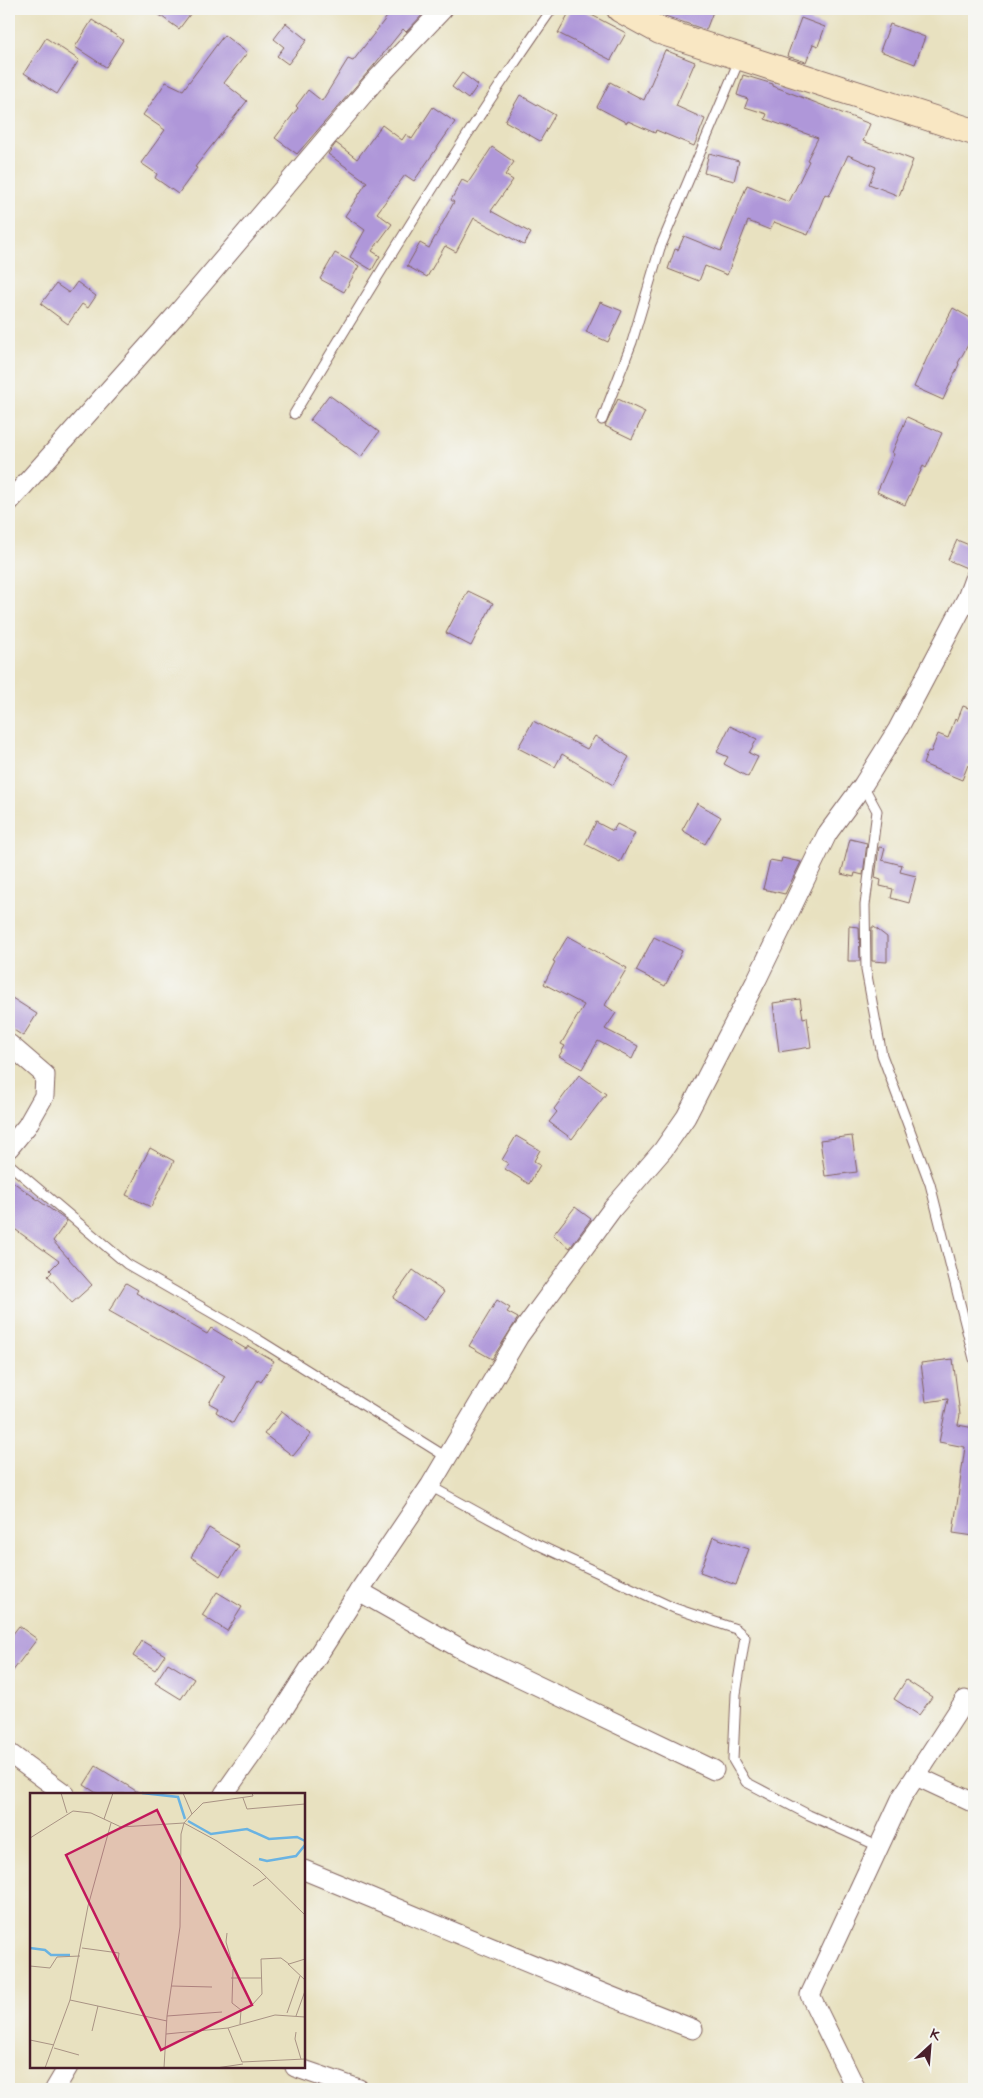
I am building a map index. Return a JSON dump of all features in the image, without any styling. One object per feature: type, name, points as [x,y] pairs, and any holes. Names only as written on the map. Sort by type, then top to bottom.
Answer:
[{"type":"street","points":[[9,502],[174,316],[373,83],[443,9]]},
{"type":"street","points":[[620,9],[660,31],[974,132]]},
{"type":"street","points":[[225,1793],[279,1716],[359,1591],[430,1486],[519,1336],[613,1208],[663,1150],[686,1117],[757,979],[827,834],[863,785],[898,729],[967,598],[974,579]]},
{"type":"street","points":[[9,1044],[45,1075],[44,1096],[27,1126],[9,1148]]},
{"type":"street","points":[[359,1591],[463,1650],[714,1770]]},
{"type":"street","points":[[856,2089],[810,1995],[902,1797],[966,1700]]},
{"type":"street","points":[[9,1753],[64,1793]]},
{"type":"street","points":[[916,1776],[974,1803]]},
{"type":"street","points":[[305,1870],[560,1977],[693,2029]]},
{"type":"street","points":[[55,2089],[67,2068]]},
{"type":"street","points":[[298,2068],[359,2089]]},
{"type":"lane","points":[[294,414],[410,223],[503,80],[552,9]]},
{"type":"lane","points":[[602,420],[632,342],[660,248],[740,56]]},
{"type":"lane","points":[[863,785],[876,811],[865,905],[866,970],[880,1045],[930,1184],[974,1359]]},
{"type":"lane","points":[[9,1164],[127,1264],[260,1340],[448,1458]]},
{"type":"lane","points":[[430,1486],[532,1542],[674,1608],[736,1628],[745,1637],[736,1694],[733,1760],[746,1782],[809,1815],[880,1847]]},
{"type":"building","points":[[151,9],[194,9],[179,29]]},
{"type":"building","points":[[393,9],[428,9],[406,32],[403,29],[297,154],[275,138],[298,108],[296,106],[308,90],[322,101],[348,59],[353,61]]},
{"type":"building","points":[[571,9],[580,9],[626,33],[611,60],[558,33]]},
{"type":"building","points":[[651,9],[714,9],[706,30],[662,15]]},
{"type":"building","points":[[801,18],[825,27],[818,46],[813,44],[806,62],[787,56]]},
{"type":"building","points":[[92,20],[123,40],[106,67],[75,47]]},
{"type":"building","points":[[286,23],[307,40],[288,64],[277,56],[284,47],[274,39]]},
{"type":"building","points":[[890,24],[925,37],[915,64],[880,51]]},
{"type":"building","points":[[224,35],[247,53],[224,83],[247,101],[195,167],[197,168],[178,194],[155,178],[157,174],[141,163],[165,130],[143,115],[166,82],[183,90]]},
{"type":"building","points":[[46,38],[79,60],[57,94],[24,73]]},
{"type":"building","points":[[665,50],[695,62],[676,106],[705,119],[694,146],[656,130],[655,133],[628,121],[627,123],[597,107],[610,82],[644,100]]},
{"type":"building","points":[[462,73],[478,85],[468,99],[452,87]]},
{"type":"building","points":[[743,75],[773,84],[773,86],[870,124],[863,141],[913,160],[899,196],[869,184],[876,167],[848,155],[829,196],[825,194],[808,235],[774,222],[770,230],[748,221],[727,275],[705,266],[699,281],[668,269],[675,249],[678,250],[684,236],[721,251],[747,185],[789,202],[818,138],[765,119],[767,114],[745,107],[748,99],[737,95]]},
{"type":"building","points":[[520,95],[555,115],[540,141],[505,121]]},
{"type":"building","points":[[433,107],[455,122],[414,181],[405,175],[377,213],[392,224],[372,251],[380,256],[372,270],[350,257],[365,230],[345,216],[367,182],[328,154],[336,143],[357,159],[382,125],[402,140],[406,134],[412,139]]},
{"type":"building","points":[[492,147],[514,162],[505,175],[513,180],[491,211],[531,233],[524,245],[474,218],[456,252],[445,246],[427,277],[407,266],[420,243],[429,248],[454,202],[451,200],[462,180],[468,183]]},
{"type":"building","points":[[709,153],[739,161],[734,181],[704,173]]},
{"type":"building","points":[[335,253],[359,266],[344,292],[320,279]]},
{"type":"building","points":[[77,282],[96,296],[88,308],[82,304],[68,324],[41,304],[56,284],[69,293]]},
{"type":"building","points":[[600,302],[622,311],[608,342],[586,332]]},
{"type":"building","points":[[953,308],[974,320],[974,334],[958,363],[943,400],[914,387],[930,351]]},
{"type":"building","points":[[329,395],[379,432],[361,457],[310,420]]},
{"type":"building","points":[[618,399],[645,412],[632,439],[605,426]]},
{"type":"building","points":[[907,417],[942,433],[926,468],[923,466],[905,505],[877,492],[894,454],[892,453]]},
{"type":"building","points":[[957,540],[974,547],[974,568],[969,569],[948,560]]},
{"type":"building","points":[[468,591],[493,603],[471,646],[446,633]]},
{"type":"building","points":[[963,706],[974,710],[974,768],[968,765],[962,780],[923,764],[928,751],[931,752],[938,734],[948,738],[955,719],[957,721]]},
{"type":"building","points":[[533,721],[587,749],[595,736],[629,757],[613,785],[562,754],[555,767],[518,748]]},
{"type":"building","points":[[730,726],[757,739],[749,753],[758,757],[748,777],[724,764],[728,757],[717,752]]},
{"type":"building","points":[[697,803],[721,817],[705,844],[682,830]]},
{"type":"building","points":[[596,822],[613,831],[617,824],[635,833],[620,862],[585,844]]},
{"type":"building","points":[[850,839],[867,843],[863,875],[855,873],[854,877],[841,874]]},
{"type":"building","points":[[879,847],[885,848],[882,860],[902,865],[900,872],[916,876],[909,903],[891,898],[893,889],[880,886],[881,880],[875,878]]},
{"type":"building","points":[[782,858],[801,862],[785,894],[763,889],[770,860],[781,862]]},
{"type":"building","points":[[849,926],[859,927],[860,961],[848,961]]},
{"type":"building","points":[[872,927],[887,937],[887,962],[872,961]]},
{"type":"building","points":[[568,936],[627,968],[605,1005],[616,1013],[605,1029],[638,1046],[632,1059],[598,1041],[582,1069],[559,1056],[565,1046],[561,1044],[584,1005],[544,984],[555,962],[553,961]]},
{"type":"building","points":[[654,937],[682,951],[665,986],[636,971]]},
{"type":"building","points":[[9,996],[37,1014],[23,1036],[9,1027]]},
{"type":"building","points":[[800,999],[803,1018],[807,1017],[811,1047],[779,1052],[773,1003]]},
{"type":"building","points":[[579,1075],[606,1094],[572,1139],[549,1122],[557,1112],[554,1109]]},
{"type":"building","points":[[516,1136],[540,1150],[534,1161],[540,1165],[529,1184],[505,1169],[508,1163],[502,1160]]},
{"type":"building","points":[[852,1136],[857,1172],[825,1176],[820,1140]]},
{"type":"building","points":[[150,1148],[174,1161],[151,1207],[126,1195]]},
{"type":"building","points":[[9,1179],[67,1221],[53,1241],[92,1285],[72,1303],[48,1276],[52,1272],[50,1270],[59,1261],[9,1225]]},
{"type":"building","points":[[575,1207],[591,1219],[570,1248],[553,1235]]},
{"type":"building","points":[[413,1270],[444,1292],[424,1320],[393,1298]]},
{"type":"building","points":[[126,1283],[138,1290],[136,1293],[207,1334],[211,1328],[246,1349],[248,1346],[274,1361],[261,1382],[258,1380],[233,1423],[216,1412],[218,1408],[209,1403],[225,1376],[109,1311]]},
{"type":"building","points":[[497,1300],[510,1308],[507,1312],[518,1318],[492,1359],[469,1346]]},
{"type":"building","points":[[953,1359],[960,1415],[958,1425],[974,1428],[974,1536],[953,1533],[965,1447],[939,1442],[948,1399],[926,1402],[921,1363]]},
{"type":"building","points":[[282,1411],[311,1434],[293,1456],[264,1434]]},
{"type":"building","points":[[209,1528],[239,1546],[220,1576],[191,1557]]},
{"type":"building","points":[[713,1537],[749,1549],[736,1585],[700,1572]]},
{"type":"building","points":[[217,1592],[242,1607],[227,1631],[202,1615]]},
{"type":"building","points":[[19,1626],[37,1639],[9,1676],[9,1639]]},
{"type":"building","points":[[142,1641],[165,1655],[155,1670],[133,1656]]},
{"type":"building","points":[[168,1663],[194,1679],[181,1699],[155,1683]]},
{"type":"building","points":[[906,1680],[932,1697],[919,1715],[894,1699]]},
{"type":"building","points":[[96,1766],[139,1793],[96,1793],[84,1785]]}]
